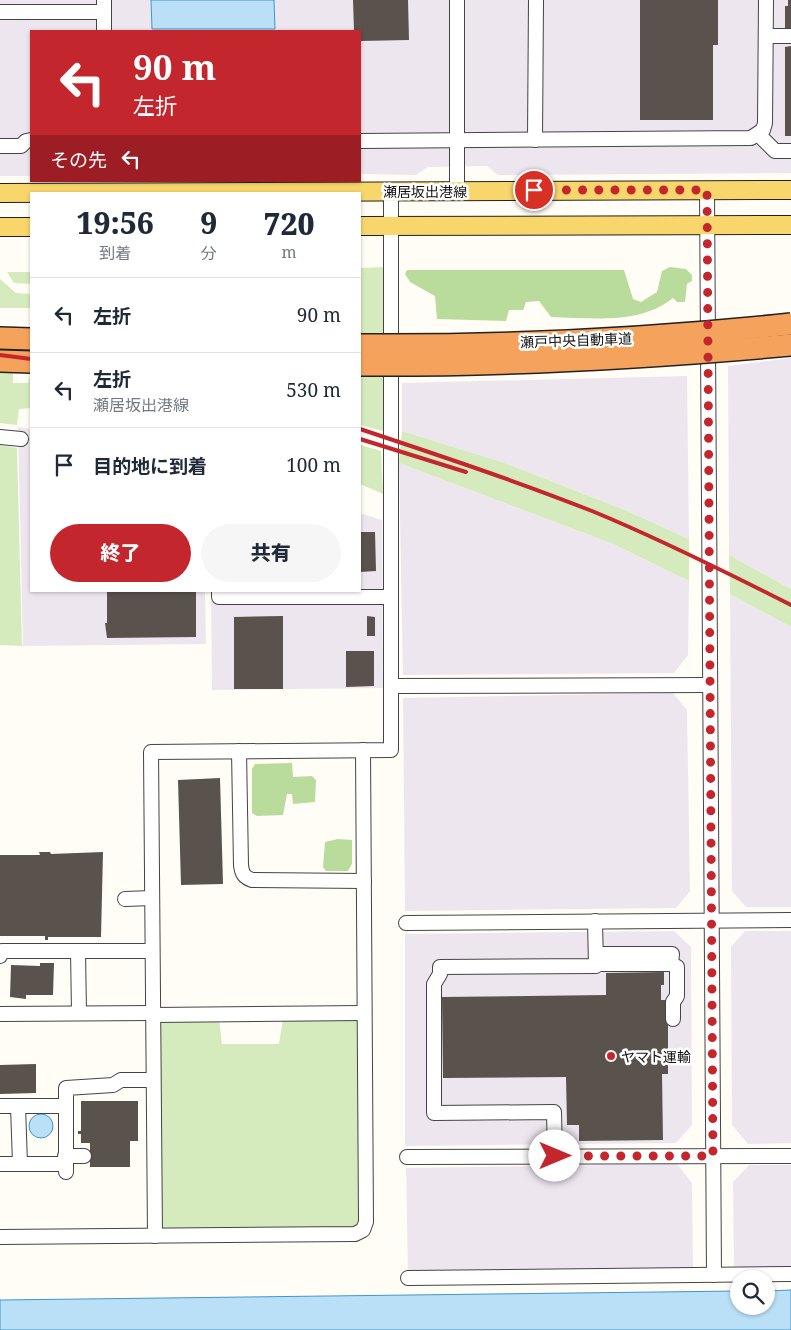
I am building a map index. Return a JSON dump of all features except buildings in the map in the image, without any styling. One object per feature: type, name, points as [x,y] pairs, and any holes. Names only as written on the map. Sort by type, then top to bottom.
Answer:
[{"type":"highway","name":"瀬戸中央自動車道","points":[[361,345],[556,342],[682,336],[791,324]]},
{"type":"highway","points":[[0,338],[30,338]]},
{"type":"highway","name":"瀬戸中央自動車道","points":[[361,365],[556,362],[680,355],[791,345]]},
{"type":"highway","points":[[0,362],[30,362]]},
{"type":"main road","name":"瀬居坂出港線","points":[[196,192],[791,190]]},
{"type":"main road","name":"瀬居坂出港線","points":[[0,193],[30,193]]},
{"type":"main road","points":[[361,226],[791,225]]},
{"type":"main road","points":[[0,227],[30,227]]},
{"type":"street","points":[[456,190],[457,0]]},
{"type":"street","points":[[535,140],[536,0]]},
{"type":"street","points":[[361,141],[740,139],[758,134],[764,130],[765,123],[766,0]]},
{"type":"street","points":[[0,12],[104,6],[104,30]]},
{"type":"street","points":[[766,36],[791,36]]},
{"type":"street","points":[[758,134],[775,152],[791,152]]},
{"type":"street","points":[[0,146],[20,146],[30,140]]},
{"type":"street","points":[[707,190],[714,1275]]},
{"type":"street","points":[[154,1236],[151,752],[391,750],[391,191]]},
{"type":"street","points":[[0,437],[21,439]]},
{"type":"street","points":[[219,592],[219,597],[391,597]]},
{"type":"street","points":[[391,686],[710,685]]},
{"type":"street","points":[[0,1237],[355,1234],[363,1230],[366,1222],[363,750]]},
{"type":"street","points":[[239,751],[241,872],[246,878],[252,880],[364,881]]},
{"type":"street","points":[[125,899],[152,898]]},
{"type":"street","points":[[406,923],[791,920]]},
{"type":"street","points":[[555,1156],[554,1112],[434,1113],[434,984],[440,974],[440,967],[596,966],[595,921]]},
{"type":"street","points":[[0,956],[2,951],[152,951]]},
{"type":"street","points":[[78,951],[79,1013]]},
{"type":"street","points":[[596,959],[672,964],[677,967],[677,996],[673,1002],[673,1019]]},
{"type":"street","points":[[0,1014],[364,1013]]},
{"type":"street","points":[[65,1164],[64,1106],[66,1088],[70,1086],[113,1085],[121,1080],[153,1080]]},
{"type":"street","points":[[0,1106],[21,1103],[64,1106]]},
{"type":"street","points":[[20,1164],[21,1103]]},
{"type":"street","points":[[0,1164],[65,1164],[84,1156]]},
{"type":"street","points":[[407,1157],[791,1156]]},
{"type":"street","points":[[408,1278],[791,1274]]},
{"type":"shaded area","points":[[0,0],[791,0],[791,173],[498,175],[487,166],[428,167],[416,175],[361,174],[361,30],[30,30],[30,176],[0,176]]},
{"type":"shaded area","points":[[791,358],[791,589],[729,555],[728,366]]},
{"type":"shaded area","points":[[687,376],[689,539],[625,510],[502,462],[402,431],[402,383]]},
{"type":"shaded area","points":[[18,427],[30,429],[30,592],[205,592],[206,644],[23,646]]},
{"type":"shaded area","points":[[399,463],[613,544],[689,581],[688,655],[674,673],[403,675]]},
{"type":"shaded area","points":[[361,513],[382,520],[383,688],[212,690],[211,592],[361,592]]},
{"type":"shaded area","points":[[730,594],[791,627],[791,907],[746,907],[732,891]]},
{"type":"shaded area","points":[[673,693],[687,710],[690,891],[676,908],[405,911],[403,698]]},
{"type":"shaded area","points":[[674,931],[691,947],[692,1125],[676,1143],[405,1146],[405,934]]},
{"type":"shaded area","points":[[745,931],[791,931],[791,1143],[748,1144],[732,1125],[731,947]]},
{"type":"shaded area","points":[[677,1164],[692,1183],[693,1269],[408,1273],[406,1168]]},
{"type":"shaded area","points":[[749,1165],[791,1165],[791,1268],[734,1268],[733,1182]]},
{"type":"green space","points":[[384,267],[383,431],[361,425],[361,268]]},
{"type":"green space","points":[[670,267],[686,269],[692,275],[692,281],[687,284],[685,302],[677,302],[673,298],[660,307],[646,312],[631,316],[599,319],[551,317],[539,301],[526,302],[523,310],[509,310],[506,321],[437,319],[435,296],[410,282],[405,274],[407,270],[624,270],[633,299],[641,302],[657,292],[662,271]]},
{"type":"green space","points":[[7,272],[30,272],[30,284],[14,283]]},
{"type":"green space","points":[[0,279],[16,293],[30,294],[30,308],[0,308]]},
{"type":"green space","points":[[0,372],[13,372],[13,383],[28,383],[30,376],[30,408],[19,409],[17,425],[0,423]]},
{"type":"green space","points":[[402,431],[502,462],[625,510],[689,539],[689,581],[613,544],[399,463]]},
{"type":"green space","points":[[0,445],[17,448],[22,646],[0,645]]},
{"type":"green space","points":[[361,445],[381,451],[383,494],[361,484]]},
{"type":"green space","points":[[729,555],[791,589],[791,627],[730,594]]},
{"type":"green space","points":[[292,763],[293,777],[312,776],[316,780],[315,802],[293,804],[292,794],[287,794],[283,815],[257,816],[252,813],[252,769],[255,764]]},
{"type":"green space","points":[[338,839],[352,840],[352,864],[348,871],[326,871],[323,867],[325,842]]},
{"type":"green space","points":[[357,1017],[360,1217],[358,1226],[354,1228],[162,1229],[159,1022],[219,1019],[222,1044],[279,1044],[283,1019]]},
{"type":"water","points":[[151,0],[274,0],[275,29],[152,29]]},
{"type":"water","points":[[41,1114],[50,1117],[53,1126],[50,1135],[41,1138],[32,1135],[29,1126],[32,1117]]},
{"type":"water","points":[[791,1290],[791,1330],[0,1330],[0,1300],[730,1291],[730,1315],[775,1315],[775,1291]]},
{"type":"railway","points":[[0,355],[30,359]]},
{"type":"railway","points":[[361,429],[448,458],[592,511],[668,544],[791,605]]},
{"type":"railway","points":[[361,439],[466,472]]},
{"type":"place","name":"ヤマト運輸","points":[[611,1056]]},
{"type":"route","points":[[534,190],[707,190],[713,1156],[555,1156]]}]
